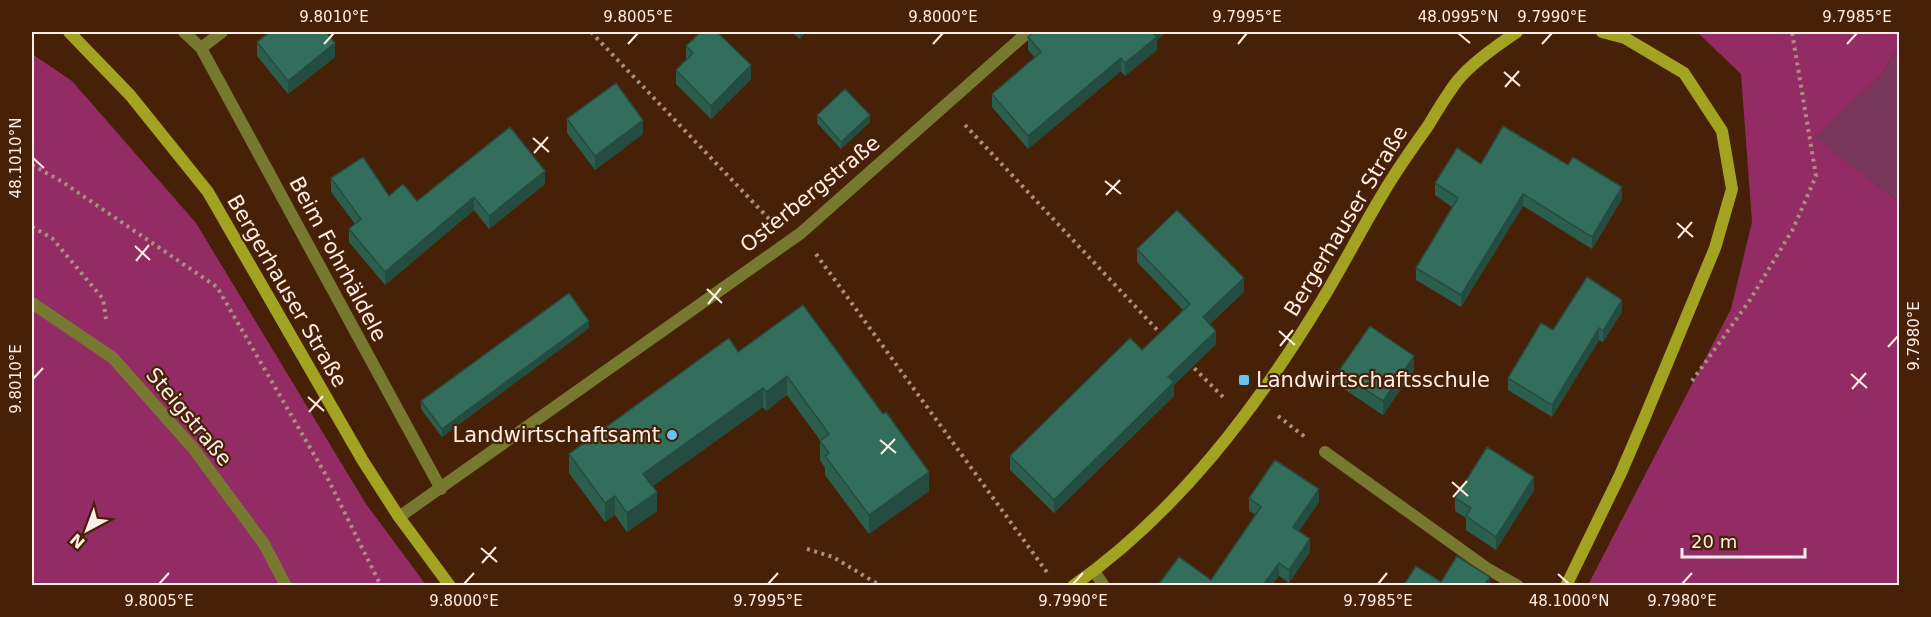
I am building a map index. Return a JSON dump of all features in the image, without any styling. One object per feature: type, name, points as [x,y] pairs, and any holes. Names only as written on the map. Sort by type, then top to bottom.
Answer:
[{"type":"main road","name":"Bergerhauser Straße","points":[[69,32],[130,95],[208,192],[363,461],[399,517],[450,585]]},
{"type":"main road","name":"Bergerhauser Straße","points":[[1073,585],[1095,571],[1148,526],[1244,418],[1323,300],[1386,188],[1459,80],[1498,45],[1517,32]]},
{"type":"main road","points":[[1566,585],[1620,475],[1642,424],[1715,248],[1732,189],[1722,131],[1684,73],[1625,38],[1602,32]]},
{"type":"street","name":"Beim Fohrhäldele","points":[[184,32],[201,48],[441,489]]},
{"type":"street","points":[[201,48],[222,32]]},
{"type":"street","name":"Osterbergstraße","points":[[399,517],[801,233],[1028,32]]},
{"type":"street","name":"Steigstraße","points":[[32,303],[113,358],[193,448],[264,544],[286,585]]},
{"type":"street","points":[[1325,452],[1488,569],[1518,585]]},
{"type":"street","points":[[1095,571],[1104,585]]},
{"type":"path","points":[[591,32],[790,241]]},
{"type":"path","points":[[1687,387],[1756,290],[1793,229],[1816,176],[1792,32]]},
{"type":"path","points":[[946,105],[1164,337]]},
{"type":"path","points":[[32,165],[62,181],[217,287],[327,477],[381,585]]},
{"type":"path","points":[[32,227],[52,238],[103,299],[113,358]]},
{"type":"path","points":[[801,233],[1051,578]]},
{"type":"path","points":[[1188,362],[1244,418]]},
{"type":"path","points":[[1256,400],[1325,452]]},
{"type":"path","points":[[807,549],[833,557],[881,585]]},
{"type":"shaded area","points":[[1697,32],[1899,32],[1899,45],[1882,74],[1815,137],[1899,202],[1899,585],[1588,585],[1731,309],[1752,222],[1741,74]]},
{"type":"shaded area","points":[[1899,45],[1899,202],[1814,137],[1882,74]]},
{"type":"shaded area","points":[[32,54],[72,81],[196,223],[366,504],[426,585],[32,585]]},
{"type":"building","points":[[270,32],[326,32],[335,43],[288,81],[257,42]]},
{"type":"building","points":[[701,32],[717,32],[751,65],[711,106],[676,70],[693,53],[686,46]]},
{"type":"building","points":[[1034,32],[1152,32],[1157,37],[1125,63],[1121,58],[1028,136],[992,94],[1041,52],[1028,37]]},
{"type":"building","points":[[616,83],[643,120],[595,156],[567,119]]},
{"type":"building","points":[[845,89],[870,115],[841,142],[817,115]]},
{"type":"building","points":[[1503,126],[1568,165],[1573,157],[1622,187],[1592,237],[1523,194],[1461,295],[1416,268],[1458,198],[1435,183],[1457,148],[1481,164]]},
{"type":"building","points":[[510,127],[545,171],[489,216],[474,197],[385,272],[349,229],[361,219],[331,178],[363,157],[389,196],[403,184],[417,201]]},
{"type":"building","points":[[1177,210],[1244,278],[1203,317],[1216,331],[1168,377],[1174,382],[1054,500],[1010,456],[1130,338],[1142,350],[1190,304],[1137,249]]},
{"type":"building","points":[[1587,277],[1622,300],[1603,331],[1599,328],[1552,405],[1508,378],[1541,323],[1553,330]]},
{"type":"building","points":[[569,293],[589,321],[442,429],[421,401]]},
{"type":"building","points":[[803,305],[883,414],[886,412],[929,472],[869,515],[825,456],[829,453],[820,441],[829,434],[787,376],[766,392],[763,388],[643,474],[657,492],[627,513],[615,496],[605,503],[569,454],[729,338],[738,352]]},
{"type":"building","points":[[1370,326],[1414,356],[1383,401],[1338,372]]},
{"type":"building","points":[[1487,447],[1534,477],[1496,537],[1466,516],[1471,508],[1455,498]]},
{"type":"building","points":[[1275,460],[1319,489],[1293,527],[1310,539],[1289,570],[1279,563],[1263,585],[1158,585],[1179,557],[1211,580],[1261,507],[1249,498]]},
{"type":"building","points":[[1457,556],[1490,577],[1484,585],[1404,585],[1416,566],[1441,582]]},
{"type":"place","name":"Landwirtschaftsschule","points":[[1244,380]]},
{"type":"place","name":"Landwirtschaftsamt","points":[[672,435]]}]
